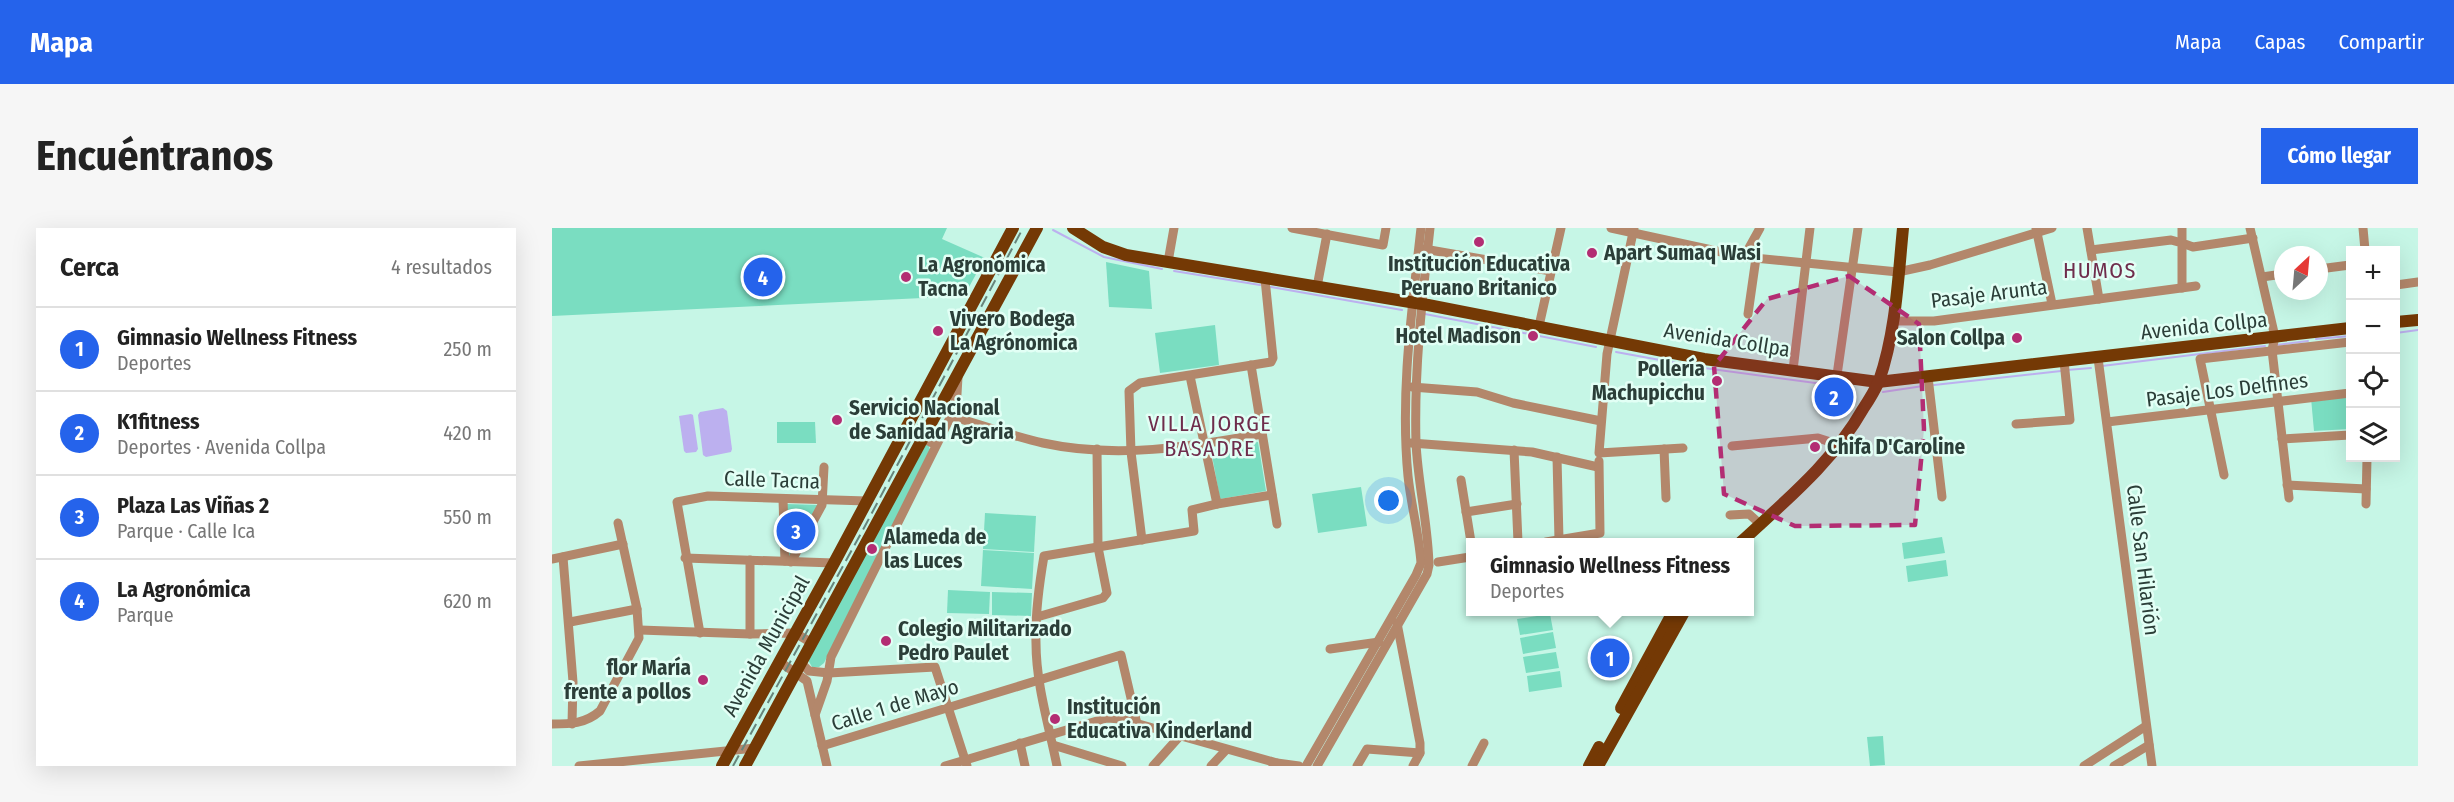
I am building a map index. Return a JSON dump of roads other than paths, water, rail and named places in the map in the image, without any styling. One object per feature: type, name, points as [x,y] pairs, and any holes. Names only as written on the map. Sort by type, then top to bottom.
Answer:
[{"type":"main road","name":"Avenida Municipal","points":[[722,766],[834,563],[1013,228]]},
{"type":"main road","name":"Avenida Municipal","points":[[745,766],[1037,228]]},
{"type":"main road","name":"Avenida Collpa","points":[[1074,228],[1103,247],[1126,255],[1417,303],[1704,359],[1875,381],[2064,362],[2346,329]]},
{"type":"main road","points":[[1091,228],[1103,247]]},
{"type":"main road","points":[[1736,538],[1815,474],[1837,444],[1875,381],[1885,356],[1893,321],[1903,228]]},
{"type":"main road","points":[[2400,322],[2418,320]]},
{"type":"main road","points":[[1745,538],[1758,521]]},
{"type":"main road","points":[[1598,766],[1616,724],[1671,616]]},
{"type":"main road","points":[[1589,766],[1682,616]]},
{"type":"street","points":[[1168,262],[1174,228]]},
{"type":"street","points":[[1292,228],[1383,244],[1386,228]]},
{"type":"street","points":[[1317,766],[1427,574],[1429,566],[1412,442],[1411,387],[1423,249],[1421,228]]},
{"type":"street","points":[[1423,249],[1430,228]]},
{"type":"street","points":[[1539,326],[1561,228]]},
{"type":"street","points":[[1611,228],[1634,230],[1744,257],[1898,272],[2052,228]]},
{"type":"street","points":[[1744,257],[1760,228]]},
{"type":"street","points":[[1792,370],[1810,228]]},
{"type":"street","points":[[1837,375],[1858,228]]},
{"type":"street","points":[[2087,228],[2099,299]]},
{"type":"street","points":[[2182,228],[2182,288]]},
{"type":"street","points":[[2363,228],[2365,246]]},
{"type":"street","points":[[1571,538],[1600,533],[1599,453],[1605,363],[1634,230]]},
{"type":"street","points":[[2037,231],[2052,304]]},
{"type":"street","points":[[2091,250],[2171,240],[2193,247],[2251,233],[2276,338],[2272,351],[2289,498]]},
{"type":"street","points":[[1317,287],[1327,234]]},
{"type":"street","points":[[1423,249],[1551,271]]},
{"type":"street","points":[[1748,314],[1756,258]]},
{"type":"street","points":[[2328,268],[2346,266]]},
{"type":"street","points":[[2262,277],[2274,275]]},
{"type":"street","points":[[1142,540],[1131,452],[1129,391],[1140,383],[1269,363],[1273,358],[1265,279]]},
{"type":"street","points":[[2400,284],[2418,282]]},
{"type":"street","name":"Pasaje Arunta","points":[[1893,321],[1934,321],[2196,286]]},
{"type":"street","points":[[2312,333],[2313,346]]},
{"type":"street","points":[[2224,475],[2200,359],[2346,342]]},
{"type":"street","name":"Calle San Hilarión","points":[[2098,357],[2152,766]]},
{"type":"street","points":[[2016,424],[2070,420],[2064,362]]},
{"type":"street","points":[[1251,365],[1277,524]]},
{"type":"street","name":"Avenida Municipal","points":[[815,715],[829,673],[831,657],[951,416],[957,394],[959,371]]},
{"type":"street","points":[[1190,376],[1217,504]]},
{"type":"street","points":[[1928,377],[1942,497]]},
{"type":"street","points":[[1411,387],[1477,392],[1513,403],[1601,421]]},
{"type":"street","name":"Pasaje Los Delfines","points":[[2107,422],[2346,394]]},
{"type":"street","points":[[951,416],[1044,443],[1131,452],[1206,444],[1262,434]]},
{"type":"street","points":[[905,429],[936,444]]},
{"type":"street","points":[[2282,439],[2346,435]]},
{"type":"street","points":[[1732,446],[1818,438],[1837,444]]},
{"type":"street","points":[[1412,442],[1514,450],[1599,467]]},
{"type":"street","points":[[1306,766],[1416,575],[1420,563],[1408,476],[1412,442]]},
{"type":"street","points":[[1599,453],[1683,447]]},
{"type":"street","points":[[1037,617],[1103,598],[1106,595],[1098,547],[1097,449]]},
{"type":"street","points":[[1664,449],[1666,498]]},
{"type":"street","points":[[1514,450],[1518,538]]},
{"type":"street","points":[[1557,457],[1559,538]]},
{"type":"street","points":[[2366,504],[2367,462]]},
{"type":"street","points":[[788,562],[823,500],[824,467]]},
{"type":"street","points":[[1461,480],[1470,538]]},
{"type":"street","points":[[2287,485],[2366,489]]},
{"type":"street","points":[[1057,766],[1039,678],[1036,645],[1038,591],[1044,556],[1194,531],[1192,510],[1272,495]]},
{"type":"street","name":"Calle Tacna","points":[[686,558],[677,502],[708,496],[867,501]]},
{"type":"street","points":[[783,499],[788,562]]},
{"type":"street","points":[[1466,512],[1517,504]]},
{"type":"street","points":[[1730,515],[1749,514],[1758,521]]},
{"type":"street","points":[[552,724],[572,724],[590,719],[604,706],[639,638],[637,609],[618,523]]},
{"type":"street","points":[[552,559],[623,544]]},
{"type":"street","points":[[563,557],[570,622],[573,682],[572,724]]},
{"type":"street","points":[[1438,562],[1466,557]]},
{"type":"street","points":[[700,633],[686,558],[834,563]]},
{"type":"street","points":[[750,560],[750,634]]},
{"type":"street","points":[[570,622],[637,609]]},
{"type":"street","points":[[1397,623],[1420,743],[1420,753],[1413,766]]},
{"type":"street","points":[[640,630],[750,634],[795,633],[812,643]]},
{"type":"street","points":[[1329,649],[1387,641]]},
{"type":"street","name":"Calle 1 de Mayo","points":[[822,746],[1039,678],[1121,655],[1137,724]]},
{"type":"street","points":[[780,662],[809,671],[829,673],[935,667],[966,763]]},
{"type":"street","points":[[799,668],[807,681],[827,766]]},
{"type":"street","points":[[945,766],[966,763],[1020,743],[1101,718],[1113,718],[1137,724],[1275,764],[1299,766]]},
{"type":"street","points":[[2084,766],[2146,726]]},
{"type":"street","points":[[1153,766],[1179,737]]},
{"type":"street","points":[[1020,743],[1025,766]]},
{"type":"street","points":[[1472,766],[1484,743]]},
{"type":"street","points":[[1053,745],[1099,763],[1122,766]]},
{"type":"street","points":[[2114,766],[2149,745]]},
{"type":"street","points":[[579,766],[755,748]]},
{"type":"street","points":[[1357,766],[1367,749],[1420,753]]},
{"type":"street","points":[[1211,766],[1226,750]]},
{"type":"waterway","points":[[1053,230],[1104,257],[1162,269]]},
{"type":"waterway","points":[[1174,271],[1260,285]]},
{"type":"waterway","points":[[1271,287],[1402,310]]},
{"type":"waterway","points":[[1425,314],[1596,347]]},
{"type":"waterway","points":[[2400,332],[2418,330]]},
{"type":"waterway","points":[[2316,339],[2346,336]]},
{"type":"waterway","points":[[2277,345],[2308,341]]},
{"type":"waterway","points":[[2102,366],[2265,346]]},
{"type":"waterway","points":[[1616,352],[1704,368],[1853,388]]},
{"type":"waterway","points":[[2067,370],[2091,368]]},
{"type":"waterway","points":[[1934,385],[2061,371]]},
{"type":"waterway","points":[[1883,392],[1923,386]]},
{"type":"railway","points":[[733,766],[865,526],[1023,228]]},
{"type":"place","name":"Institución Educativa Peruano Britanico","points":[[1479,242]]},
{"type":"place","name":"Apart Sumaq Wasi","points":[[1592,253]]},
{"type":"place","name":"La Agronómica","points":[[763,277]]},
{"type":"place","name":"La Agronómica Tacna","points":[[906,277]]},
{"type":"place","name":"Vivero Bodega La Agrónomica","points":[[938,331]]},
{"type":"place","name":"Hotel Madison","points":[[1533,336]]},
{"type":"place","name":"Salon Collpa","points":[[2017,338]]},
{"type":"place","name":"Pollería Machupicchu","points":[[1717,381]]},
{"type":"place","name":"K1fitness","points":[[1834,397]]},
{"type":"place","name":"Servicio Nacional de Sanidad Agraria","points":[[837,420]]},
{"type":"place","name":"Chifa D'Caroline","points":[[1815,447]]},
{"type":"place","name":"Plaza Las Viñas 2","points":[[796,531]]},
{"type":"place","name":"Alameda de las Luces","points":[[872,549]]},
{"type":"place","name":"Colegio Militarizado Pedro Paulet","points":[[886,641]]},
{"type":"place","name":"Gimnasio Wellness Fitness","points":[[1610,658]]},
{"type":"place","name":"flor María frente a pollos","points":[[703,680]]},
{"type":"place","name":"Institución Educativa Kinderland","points":[[1055,719]]},
{"type":"district","name":"HUMOS","points":[[2100,270]]},
{"type":"district","name":"VILLA JORGE BASADRE","points":[[1210,436]]}]
